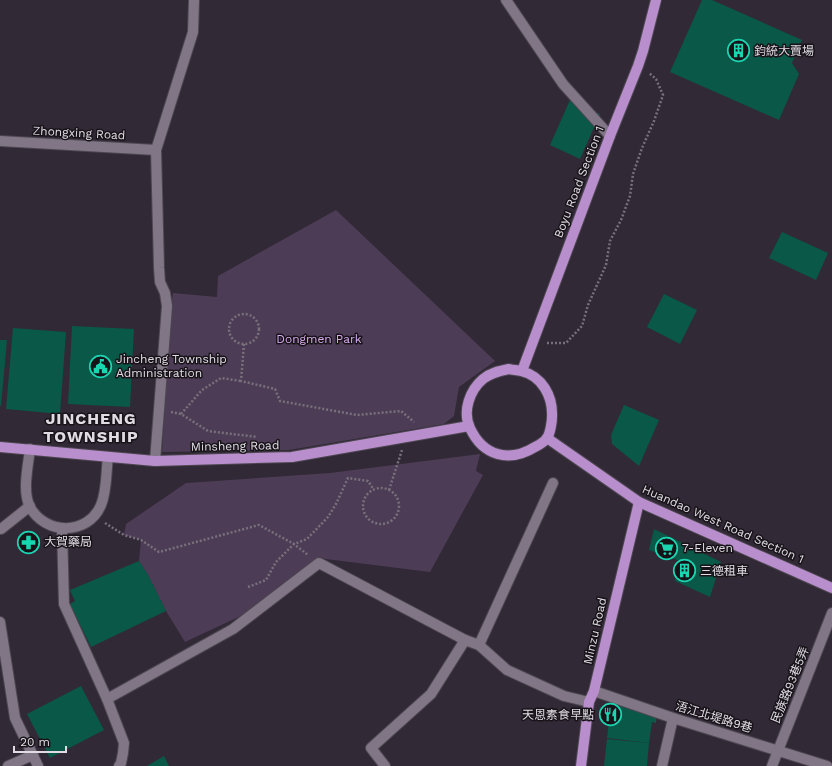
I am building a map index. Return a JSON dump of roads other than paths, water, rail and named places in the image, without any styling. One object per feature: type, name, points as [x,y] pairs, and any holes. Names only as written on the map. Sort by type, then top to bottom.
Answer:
[{"type":"main road","name":"Boyu Road Section 1","points":[[522,371],[610,136],[638,66],[656,0]]},
{"type":"main road","points":[[508,369],[522,371],[533,376],[543,385],[550,396],[552,421],[547,438],[526,452],[512,456],[498,455],[486,449],[475,439],[469,426],[466,413],[468,400],[474,388],[484,378],[496,372],[508,369]]},
{"type":"main road","name":"Minsheng Road","points":[[0,447],[155,460],[292,458],[469,426]]},
{"type":"main road","name":"Huandao West Road Section 1","points":[[547,438],[639,502],[832,588]]},
{"type":"main road","name":"Minzu Road","points":[[581,766],[589,702],[594,691],[639,502]]},
{"type":"street","points":[[155,460],[167,306],[160,282],[159,268],[156,150],[193,32],[194,0]]},
{"type":"street","points":[[506,0],[563,84],[610,136]]},
{"type":"street","name":"Zhongxing Road","points":[[0,141],[156,150]]},
{"type":"street","points":[[30,449],[26,494],[30,506],[37,517],[47,524],[59,528],[72,528],[84,524],[94,516],[101,506],[108,457]]},
{"type":"street","points":[[479,645],[553,483]]},
{"type":"street","points":[[0,532],[30,506]]},
{"type":"street","points":[[62,528],[64,604],[107,699],[124,743],[123,754],[119,766]]},
{"type":"street","points":[[107,699],[233,629],[319,564],[465,640],[479,645],[507,670],[564,696],[589,702]]},
{"type":"street","name":"民族路93巷5弄","points":[[772,766],[832,613]]},
{"type":"street","points":[[0,622],[15,718],[38,766]]},
{"type":"street","points":[[385,766],[371,748],[431,694],[465,640]]},
{"type":"street","name":"浯江北堤路9巷","points":[[594,691],[673,718],[827,766]]},
{"type":"street","points":[[662,766],[673,718]]},
{"type":"street","points":[[8,766],[33,755]]},
{"type":"street","points":[[30,766],[33,755]]},
{"type":"place","name":"鈞統大賣場","points":[[738,51]]},
{"type":"place","name":"Jincheng Township Administration","points":[[101,366]]},
{"type":"place","name":"大賀藥局","points":[[29,542]]},
{"type":"place","name":"7-Eleven","points":[[666,548]]},
{"type":"place","name":"三德租車","points":[[684,571]]},
{"type":"place","name":"天恩素食早點","points":[[610,715]]},
{"type":"district","name":"JINCHENG TOWNSHIP","points":[[91,427]]},
{"type":"park label","name":"Dongmen Park","points":[[319,339]]}]
